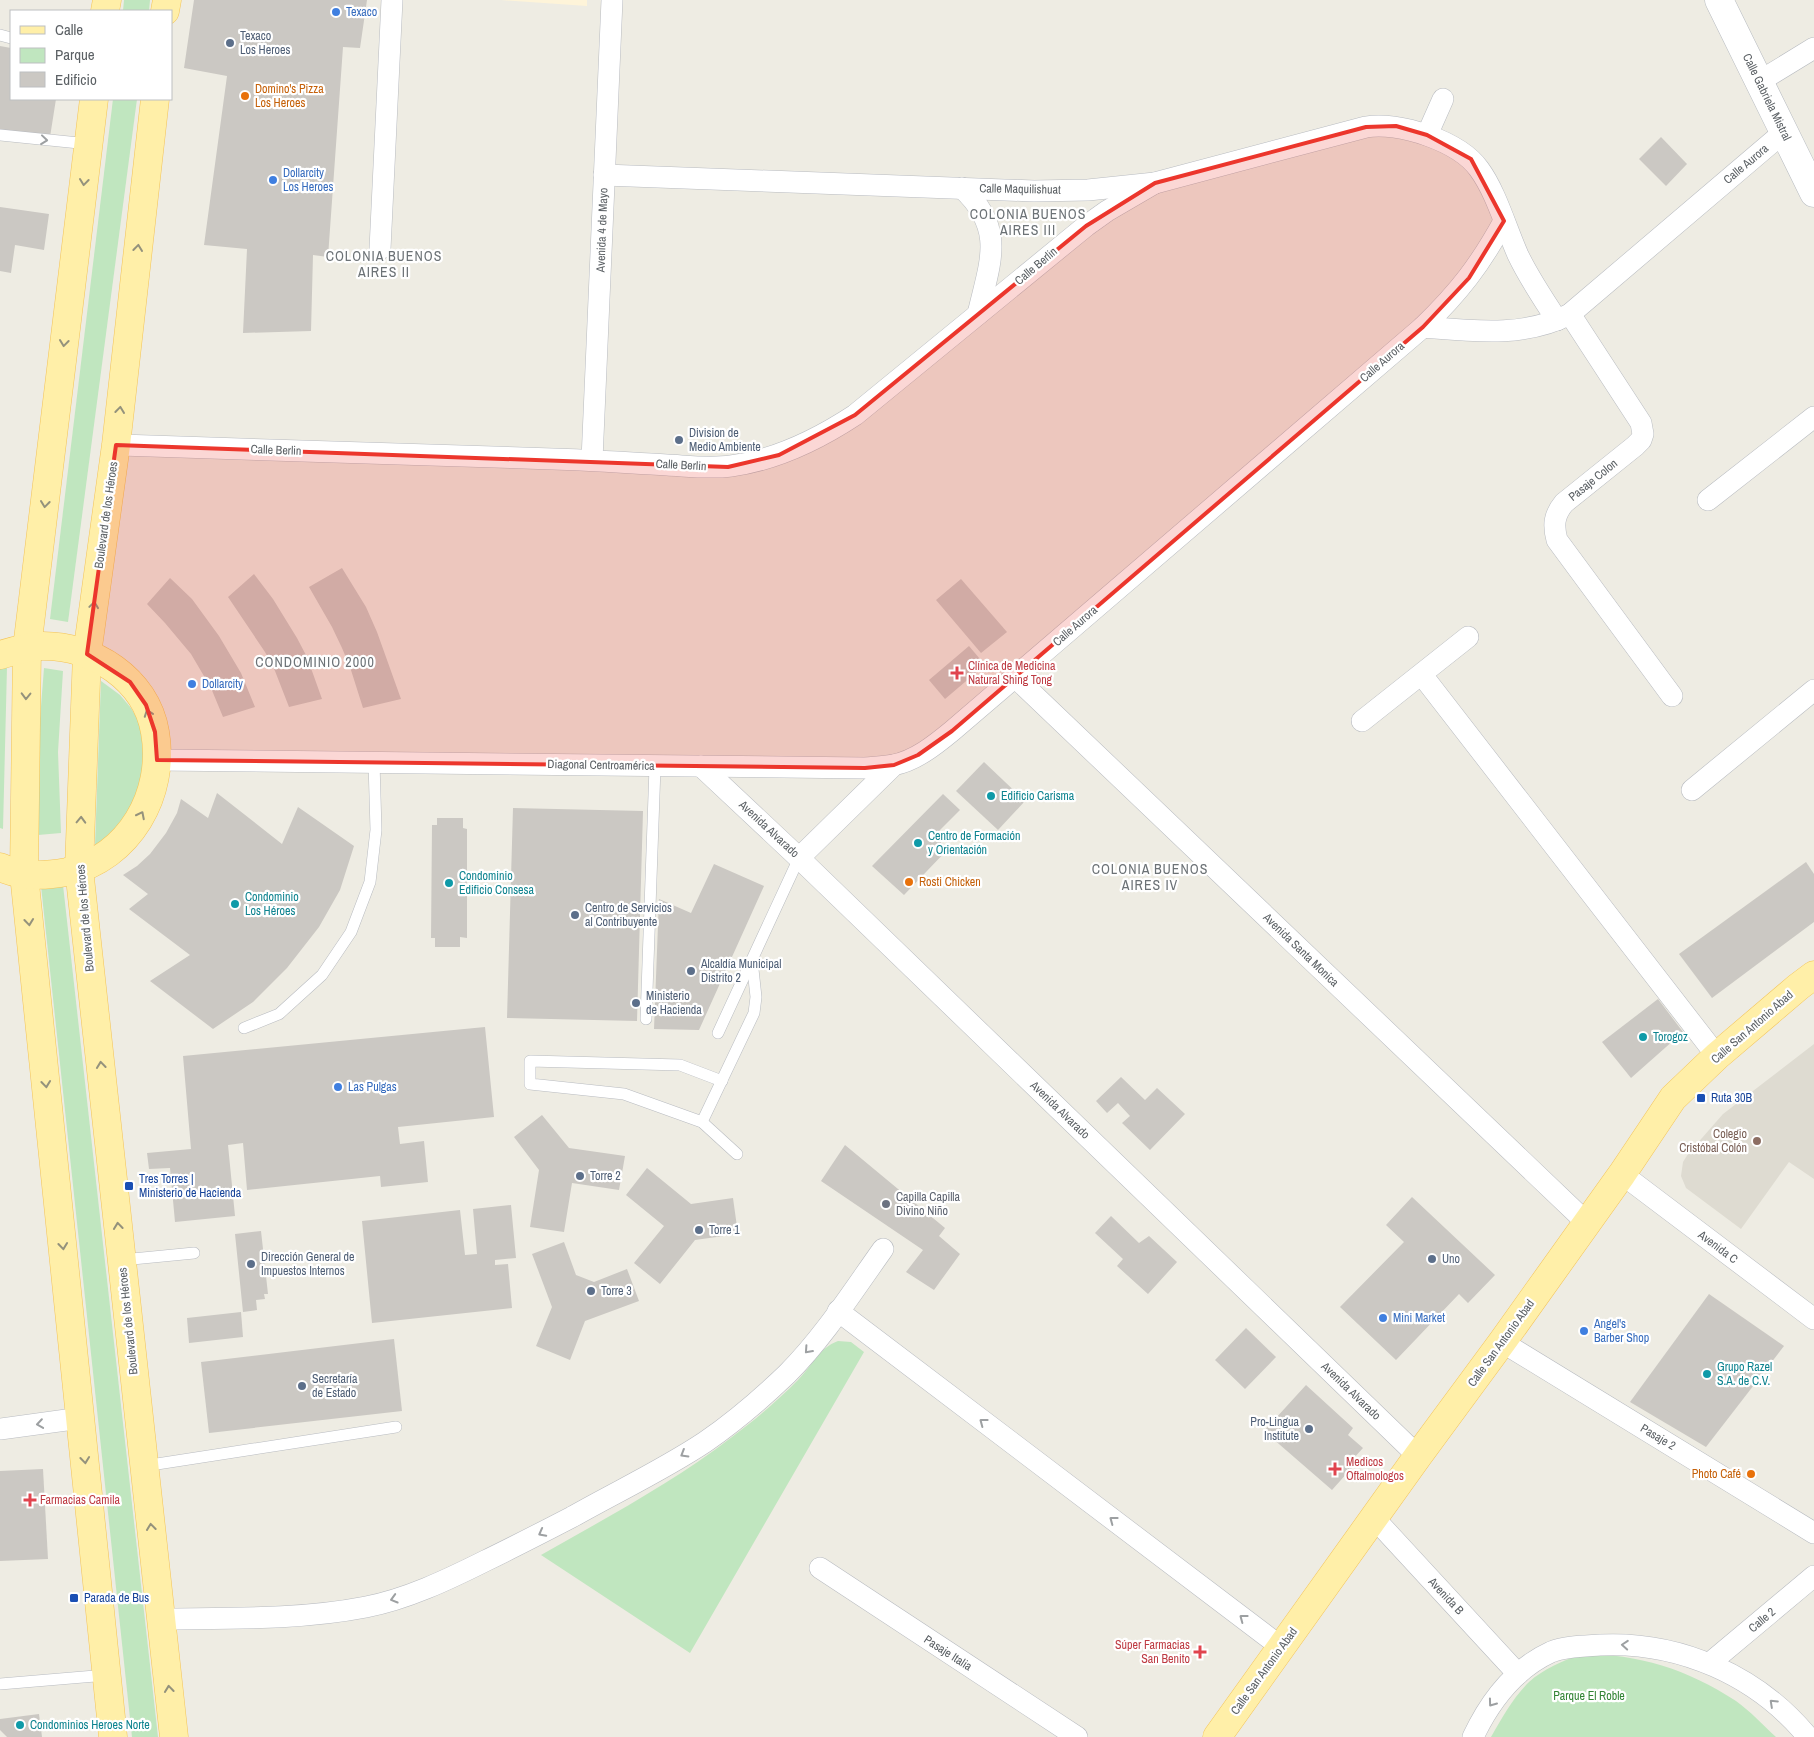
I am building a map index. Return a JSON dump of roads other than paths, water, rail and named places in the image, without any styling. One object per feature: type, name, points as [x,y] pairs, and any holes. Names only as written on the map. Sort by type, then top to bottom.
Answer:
[{"type":"main road","points":[[94,100],[27,648],[12,871],[81,1418],[113,1737]]},
{"type":"main road","name":"Boulevard de los Héroes","points":[[155,100],[116,444],[87,654],[79,869],[174,1737]]},
{"type":"main road","points":[[0,655],[27,648],[49,647],[87,654],[108,664],[130,682],[146,705],[155,732],[157,760],[151,795],[135,827],[110,852],[79,869],[52,875],[12,871]]},
{"type":"main road","name":"Calle San Antonio Abad","points":[[1217,1737],[1622,1174],[1673,1098],[1717,1056],[1798,986],[1814,975]]},
{"type":"street","points":[[380,249],[392,0]]},
{"type":"street","name":"Avenida 4 de Mayo","points":[[592,460],[612,0]]},
{"type":"street","name":"Calle Gabriela Mistral","points":[[1719,0],[1814,193]]},
{"type":"street","points":[[1760,81],[1814,48]]},
{"type":"street","points":[[1427,135],[1443,99]]},
{"type":"street","name":"Calle Maquilishuat","points":[[604,175],[1034,191],[1088,190],[1155,183],[1377,125],[1396,126],[1427,135],[1471,159],[1485,179],[1518,256],[1536,289],[1563,317]]},
{"type":"street","name":"Calle Aurora","points":[[1015,677],[1423,327],[1484,332],[1507,331],[1563,317],[1784,132]]},
{"type":"street","name":"Calle Berlin","points":[[116,444],[592,460],[706,467],[728,467],[754,462],[779,455],[825,434],[855,415],[1086,226],[1107,211],[1155,183]]},
{"type":"street","points":[[962,188],[975,200],[985,216],[991,235],[992,252],[978,314]]},
{"type":"street","points":[[1423,327],[1447,304],[1469,278],[1488,251],[1504,221]]},
{"type":"street","name":"Pasaje Colon","points":[[1563,317],[1633,410],[1643,428],[1643,434],[1641,440],[1635,446],[1564,503],[1559,510],[1555,523],[1557,540],[1672,696]]},
{"type":"street","points":[[1708,500],[1814,417]]},
{"type":"street","points":[[1362,721],[1468,637]]},
{"type":"street","points":[[1422,675],[1717,1056]]},
{"type":"street","name":"Diagonal Centroamérica","points":[[157,760],[865,768],[894,765],[933,746],[1015,677]]},
{"type":"street","name":"Avenida Santa Monica","points":[[1015,677],[1586,1223]]},
{"type":"street","points":[[1692,790],[1814,690]]},
{"type":"street","points":[[799,858],[894,765]]},
{"type":"street","name":"Avenida Alvarado","points":[[701,766],[799,858],[1418,1456]]},
{"type":"street","name":"Avenida C","points":[[1622,1174],[1814,1319]]},
{"type":"street","points":[[162,1619],[282,1617],[323,1614],[368,1607],[410,1595],[456,1576],[537,1536],[649,1476],[706,1441],[749,1408],[787,1374],[814,1343],[883,1249]]},
{"type":"street","points":[[838,1311],[1282,1647]]},
{"type":"street","name":"Pasaje 2","points":[[1502,1342],[1814,1533]]},
{"type":"street","points":[[0,1429],[81,1418]]},
{"type":"street","name":"Avenida B","points":[[1374,1518],[1518,1674]]},
{"type":"street","name":"Pasaje Italia","points":[[820,1568],[1077,1737]]},
{"type":"street","name":"Calle 2","points":[[1710,1664],[1814,1576]]},
{"type":"street","points":[[1473,1737],[1493,1700],[1518,1674],[1534,1661],[1553,1651],[1613,1644],[1677,1652],[1710,1664],[1739,1678],[1770,1699],[1808,1737]]},
{"type":"lane","points":[[0,136],[89,144]]},
{"type":"lane","points":[[244,1028],[279,1014],[322,975],[351,932],[370,882],[376,830],[374,762]]},
{"type":"lane","points":[[646,1018],[655,767]]},
{"type":"lane","points":[[718,1033],[799,858]]},
{"type":"lane","points":[[702,1122],[754,1013],[756,997],[752,959]]},
{"type":"lane","points":[[722,1081],[680,1065],[530,1061],[530,1084],[624,1094],[702,1122],[737,1154]]},
{"type":"lane","points":[[122,1260],[194,1253]]},
{"type":"lane","points":[[144,1466],[396,1427]]},
{"type":"lane","points":[[0,1684],[107,1674]]},
{"type":"place","name":"Texaco","points":[[336,12]]},
{"type":"place","name":"Texaco Los Heroes","points":[[230,43]]},
{"type":"place","name":"Domino's Pizza Los Heroes","points":[[245,96]]},
{"type":"place","name":"Dollarcity Los Heroes","points":[[273,180]]},
{"type":"place","name":"Division de Medio Ambiente","points":[[679,440]]},
{"type":"place","name":"Clínica de Medicina Natural Shing Tong","points":[[957,673]]},
{"type":"place","name":"Dollarcity","points":[[192,684]]},
{"type":"place","name":"Edificio Carisma","points":[[991,796]]},
{"type":"place","name":"Centro de Formación y Orientación","points":[[918,843]]},
{"type":"place","name":"Rosti Chicken","points":[[909,882]]},
{"type":"place","name":"Condominio Edificio Consesa","points":[[449,883]]},
{"type":"place","name":"Condominio Los Héroes","points":[[235,904]]},
{"type":"place","name":"Centro de Servicios al Contribuyente","points":[[575,915]]},
{"type":"place","name":"Alcaldía Municipal Distrito 2","points":[[691,971]]},
{"type":"place","name":"Ministerio de Hacienda","points":[[636,1003]]},
{"type":"place","name":"Torogoz","points":[[1643,1037]]},
{"type":"place","name":"Las Pulgas","points":[[338,1087]]},
{"type":"place","name":"Ruta 30B","points":[[1701,1098]]},
{"type":"place","name":"Colegio Cristóbal Colón","points":[[1757,1141]]},
{"type":"place","name":"Torre 2","points":[[580,1176]]},
{"type":"place","name":"Tres Torres | Ministerio de Hacienda","points":[[129,1186]]},
{"type":"place","name":"Capilla Capilla Divino Niño","points":[[886,1204]]},
{"type":"place","name":"Torre 1","points":[[699,1230]]},
{"type":"place","name":"Uno","points":[[1432,1259]]},
{"type":"place","name":"Dirección General de Impuestos Internos","points":[[251,1264]]},
{"type":"place","name":"Torre 3","points":[[591,1291]]},
{"type":"place","name":"Mini Market","points":[[1383,1318]]},
{"type":"place","name":"Angel's Barber Shop","points":[[1584,1331]]},
{"type":"place","name":"Grupo Razel S.A. de C.V.","points":[[1707,1374]]},
{"type":"place","name":"Secretaría de Estado","points":[[302,1386]]},
{"type":"place","name":"Pro-Lingua Institute","points":[[1309,1429]]},
{"type":"place","name":"Medicos Oftalmologos","points":[[1335,1469]]},
{"type":"place","name":"Photo Café","points":[[1751,1474]]},
{"type":"place","name":"Farmacias Camila","points":[[30,1500]]},
{"type":"place","name":"Parada de Bus","points":[[74,1598]]},
{"type":"place","name":"Súper Farmacias San Benito","points":[[1200,1652]]},
{"type":"place","name":"Condominios Heroes Norte","points":[[20,1725]]},
{"type":"district","name":"COLONIA BUENOS AIRES III","points":[[1028,222]]},
{"type":"district","name":"COLONIA BUENOS AIRES II","points":[[384,264]]},
{"type":"district","name":"CONDOMINIO 2000","points":[[315,662]]},
{"type":"district","name":"COLONIA BUENOS AIRES IV","points":[[1150,878]]},
{"type":"park label","name":"Parque El Roble","points":[[1589,1696]]}]
